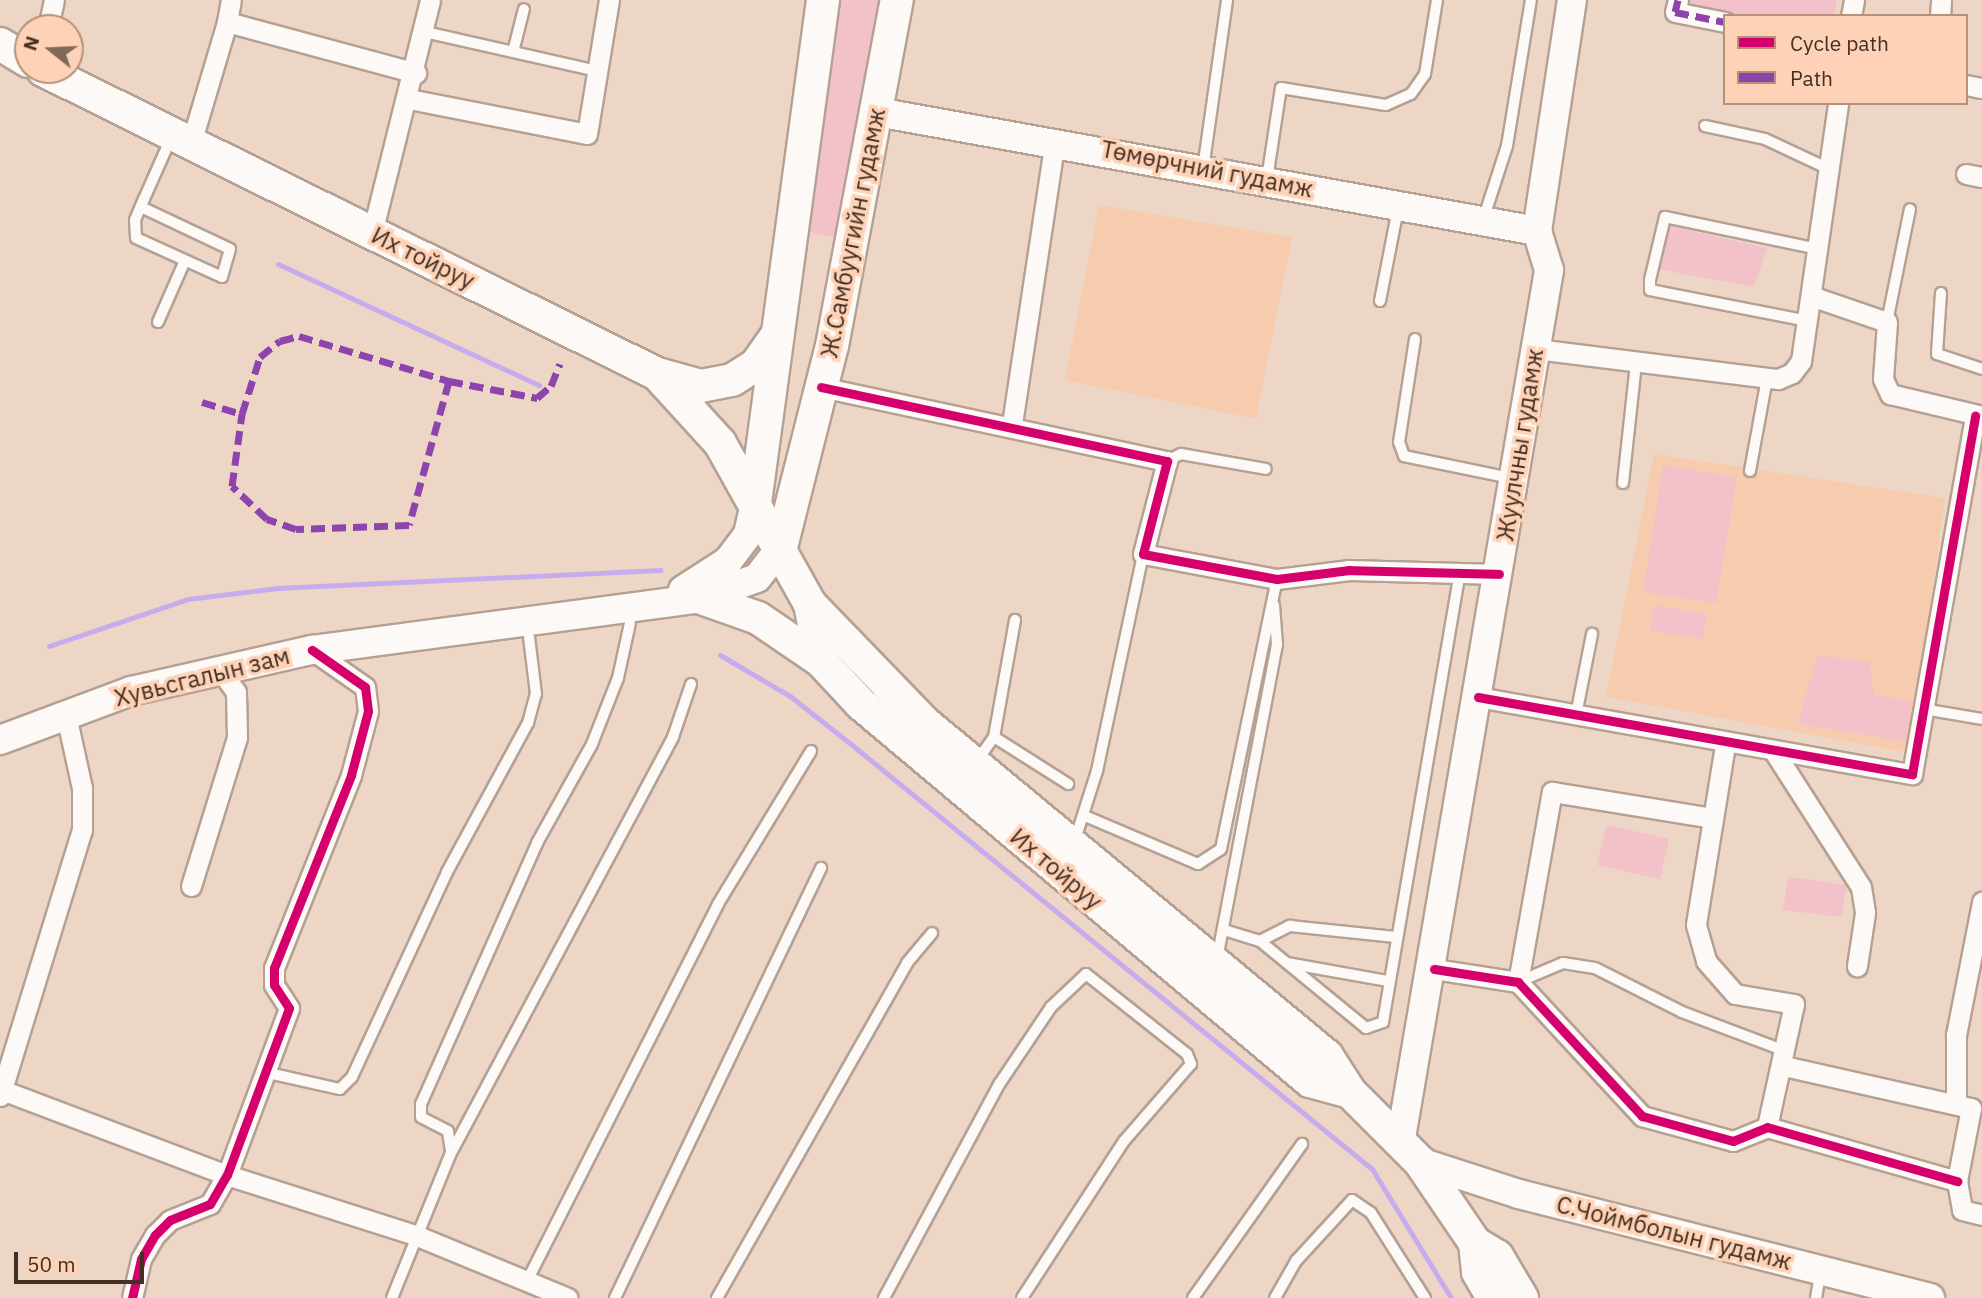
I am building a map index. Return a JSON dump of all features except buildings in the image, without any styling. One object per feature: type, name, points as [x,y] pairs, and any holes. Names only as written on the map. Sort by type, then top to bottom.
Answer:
[{"type":"main road","points":[[660,601],[729,561],[747,534],[755,503],[779,333],[796,170],[823,0]]},
{"type":"main road","name":"Ж.Самбуугийн гудамж","points":[[781,547],[832,346],[897,0]]},
{"type":"main road","name":"Жуулчны гудамж","points":[[1410,1150],[1434,970],[1549,270],[1537,231],[1572,0]]},
{"type":"main road","name":"Их тойруу","points":[[71,84],[657,374],[720,443],[781,547],[810,604],[821,660],[908,744],[1310,1081],[1350,1092]]},
{"type":"main road","name":"Төмөрчний гудамж","points":[[877,111],[1055,140],[1537,231]]},
{"type":"main road","points":[[779,333],[785,353],[798,363],[814,361],[832,346]]},
{"type":"main road","points":[[657,374],[701,386],[732,380],[756,365],[779,333]]},
{"type":"main road","points":[[805,449],[802,553],[810,604]]},
{"type":"main road","name":"Хувьсгалын зам","points":[[0,740],[66,715],[219,668],[312,650],[660,601],[701,598],[757,578],[781,547]]},
{"type":"main road","points":[[701,598],[758,618],[821,660]]},
{"type":"main road","name":"Их тойруу","points":[[810,604],[852,642],[877,676],[974,764],[1214,966],[1327,1056],[1350,1092],[1410,1150],[1475,1243],[1497,1256],[1522,1298]]},
{"type":"main road","name":"С.Чоймболын гудамж","points":[[1410,1150],[1519,1194],[1930,1298]]},
{"type":"main road","name":"Их тойруу","points":[[1475,1243],[1478,1272],[1493,1298]]},
{"type":"street","points":[[182,139],[227,22],[231,0]]},
{"type":"street","points":[[372,233],[416,73],[430,0]]},
{"type":"street","points":[[409,99],[587,134],[609,0]]},
{"type":"street","points":[[1678,0],[1675,12],[1723,22]]},
{"type":"street","points":[[227,22],[416,73]]},
{"type":"street","points":[[1536,349],[1636,364],[1767,378],[1785,377],[1798,368],[1808,321],[1838,105]]},
{"type":"street","points":[[1012,424],[1055,140]]},
{"type":"street","points":[[1478,697],[1725,745],[1912,774],[1978,416],[1886,390],[1887,322],[1811,296]]},
{"type":"street","points":[[821,387],[1012,424],[1167,461],[1143,554],[1275,586],[1349,570],[1499,574]]},
{"type":"street","points":[[132,1298],[141,1259],[155,1235],[170,1220],[210,1204],[226,1175],[289,1008],[274,985],[274,968],[351,775],[369,711],[365,687],[312,650]]},
{"type":"street","points":[[191,886],[237,737],[236,692],[219,668]]},
{"type":"street","points":[[66,715],[82,788],[82,830],[1,1093],[226,1175],[415,1235],[568,1298]]},
{"type":"street","points":[[1725,745],[1696,925],[1706,961],[1735,994],[1794,1004],[1785,1059],[1766,1127]]},
{"type":"street","points":[[1775,753],[1861,887],[1865,913],[1857,966]]},
{"type":"street","points":[[1518,982],[1552,792],[1713,818]]},
{"type":"street","points":[[1956,1102],[1956,1035],[1982,902]]},
{"type":"street","points":[[1434,970],[1518,982],[1642,1116],[1733,1141],[1766,1127],[1957,1181]]},
{"type":"street","points":[[1785,1059],[1971,1108],[1957,1181],[1962,1210],[1982,1215]]},
{"type":"lane","points":[[1203,169],[1227,0]]},
{"type":"lane","points":[[1267,181],[1281,88],[1386,105],[1411,94],[1425,74],[1437,0]]},
{"type":"lane","points":[[1482,221],[1507,146],[1531,0]]},
{"type":"lane","points":[[513,52],[524,9]]},
{"type":"lane","points":[[425,32],[597,71]]},
{"type":"lane","points":[[1705,126],[1765,139],[1829,170]]},
{"type":"lane","points":[[141,207],[232,254],[222,277],[183,265],[136,238],[141,207],[182,139]]},
{"type":"lane","points":[[1380,300],[1398,205]]},
{"type":"lane","points":[[1887,322],[1910,209]]},
{"type":"lane","points":[[1808,321],[1650,290],[1650,280],[1665,217],[1818,248]]},
{"type":"lane","points":[[158,322],[183,265]]},
{"type":"lane","points":[[1941,293],[1937,354],[1982,369]]},
{"type":"lane","points":[[1416,339],[1399,442],[1404,456],[1515,479]]},
{"type":"lane","points":[[1623,483],[1636,364]]},
{"type":"lane","points":[[1750,471],[1767,378]]},
{"type":"lane","points":[[1167,461],[1181,454],[1266,469]]},
{"type":"lane","points":[[1073,847],[1085,816],[1143,554]]},
{"type":"lane","points":[[1224,930],[1259,941],[1366,1028],[1383,1023],[1395,937],[1460,573]]},
{"type":"lane","points":[[1085,816],[1198,864],[1221,849],[1275,586]]},
{"type":"lane","points":[[1214,966],[1224,930],[1277,645],[1275,586]]},
{"type":"lane","points":[[974,764],[994,737],[1015,620]]},
{"type":"lane","points":[[450,1155],[448,1131],[421,1117],[422,1104],[537,842],[592,744],[618,678],[630,623]]},
{"type":"lane","points":[[1576,716],[1592,634]]},
{"type":"lane","points":[[264,1072],[340,1089],[352,1077],[447,872],[528,723],[536,695],[529,637]]},
{"type":"lane","points":[[392,1298],[415,1235],[450,1155],[666,749],[691,684]]},
{"type":"lane","points":[[1923,709],[1982,719]]},
{"type":"lane","points":[[994,737],[1068,784]]},
{"type":"lane","points":[[527,1281],[718,904],[811,751]]},
{"type":"lane","points":[[615,1298],[821,868]]},
{"type":"lane","points":[[1259,941],[1290,926],[1395,937]]},
{"type":"lane","points":[[717,1298],[907,963],[932,933]]},
{"type":"lane","points":[[1518,982],[1563,962],[1595,968],[1682,1012],[1785,1059]]},
{"type":"lane","points":[[1286,963],[1388,981]]},
{"type":"lane","points":[[884,1298],[1000,1083],[1051,1007],[1086,974],[1187,1054],[1192,1064],[1124,1141],[1022,1298]]},
{"type":"lane","points":[[1193,1298],[1302,1144]]},
{"type":"lane","points":[[1275,1298],[1296,1261],[1352,1200],[1371,1213],[1425,1298]]},
{"type":"lane","points":[[1816,1298],[1821,1271]]},
{"type":"shaded area","points":[[836,0],[884,0],[840,238],[805,232]]},
{"type":"shaded area","points":[[1686,0],[1837,0],[1834,14],[1728,14],[1685,6]]},
{"type":"shaded area","points":[[1099,205],[1292,237],[1256,419],[1065,380]]},
{"type":"shaded area","points":[[1665,225],[1767,248],[1754,287],[1657,269]]},
{"type":"shaded area","points":[[1654,454],[1945,498],[1910,753],[1606,697]]},
{"type":"shaded area","points":[[1663,465],[1737,477],[1716,603],[1643,592]]},
{"type":"shaded area","points":[[1653,605],[1707,614],[1703,639],[1650,631]]},
{"type":"shaded area","points":[[1817,655],[1870,662],[1874,695],[1911,701],[1905,741],[1798,724]]},
{"type":"shaded area","points":[[1607,825],[1669,839],[1660,879],[1597,865]]},
{"type":"shaded area","points":[[1788,877],[1847,885],[1841,917],[1783,910]]},
{"type":"waterway","points":[[278,264],[539,385]]},
{"type":"waterway","points":[[49,646],[188,599],[277,588],[661,570]]},
{"type":"waterway","points":[[720,655],[790,696],[1372,1169],[1451,1298]]},
{"type":"marked path","points":[[1678,0],[1675,12],[1723,22]]},
{"type":"marked path","points":[[202,402],[242,414],[260,357],[280,341],[299,336],[449,381],[409,525],[296,529],[267,519],[232,486],[242,414]]},
{"type":"marked path","points":[[449,381],[537,398],[551,386],[560,364]]},
{"type":"cycle path","points":[[821,387],[1167,461],[1143,554],[1277,579],[1349,570],[1499,574]]},
{"type":"cycle path","points":[[1478,697],[1912,774],[1975,415]]},
{"type":"cycle path","points":[[132,1298],[141,1259],[155,1235],[170,1220],[210,1204],[227,1175],[289,1008],[274,985],[274,968],[351,775],[368,711],[365,687],[312,650]]},
{"type":"cycle path","points":[[1434,969],[1518,982],[1642,1116],[1733,1141],[1767,1127],[1957,1181]]}]
